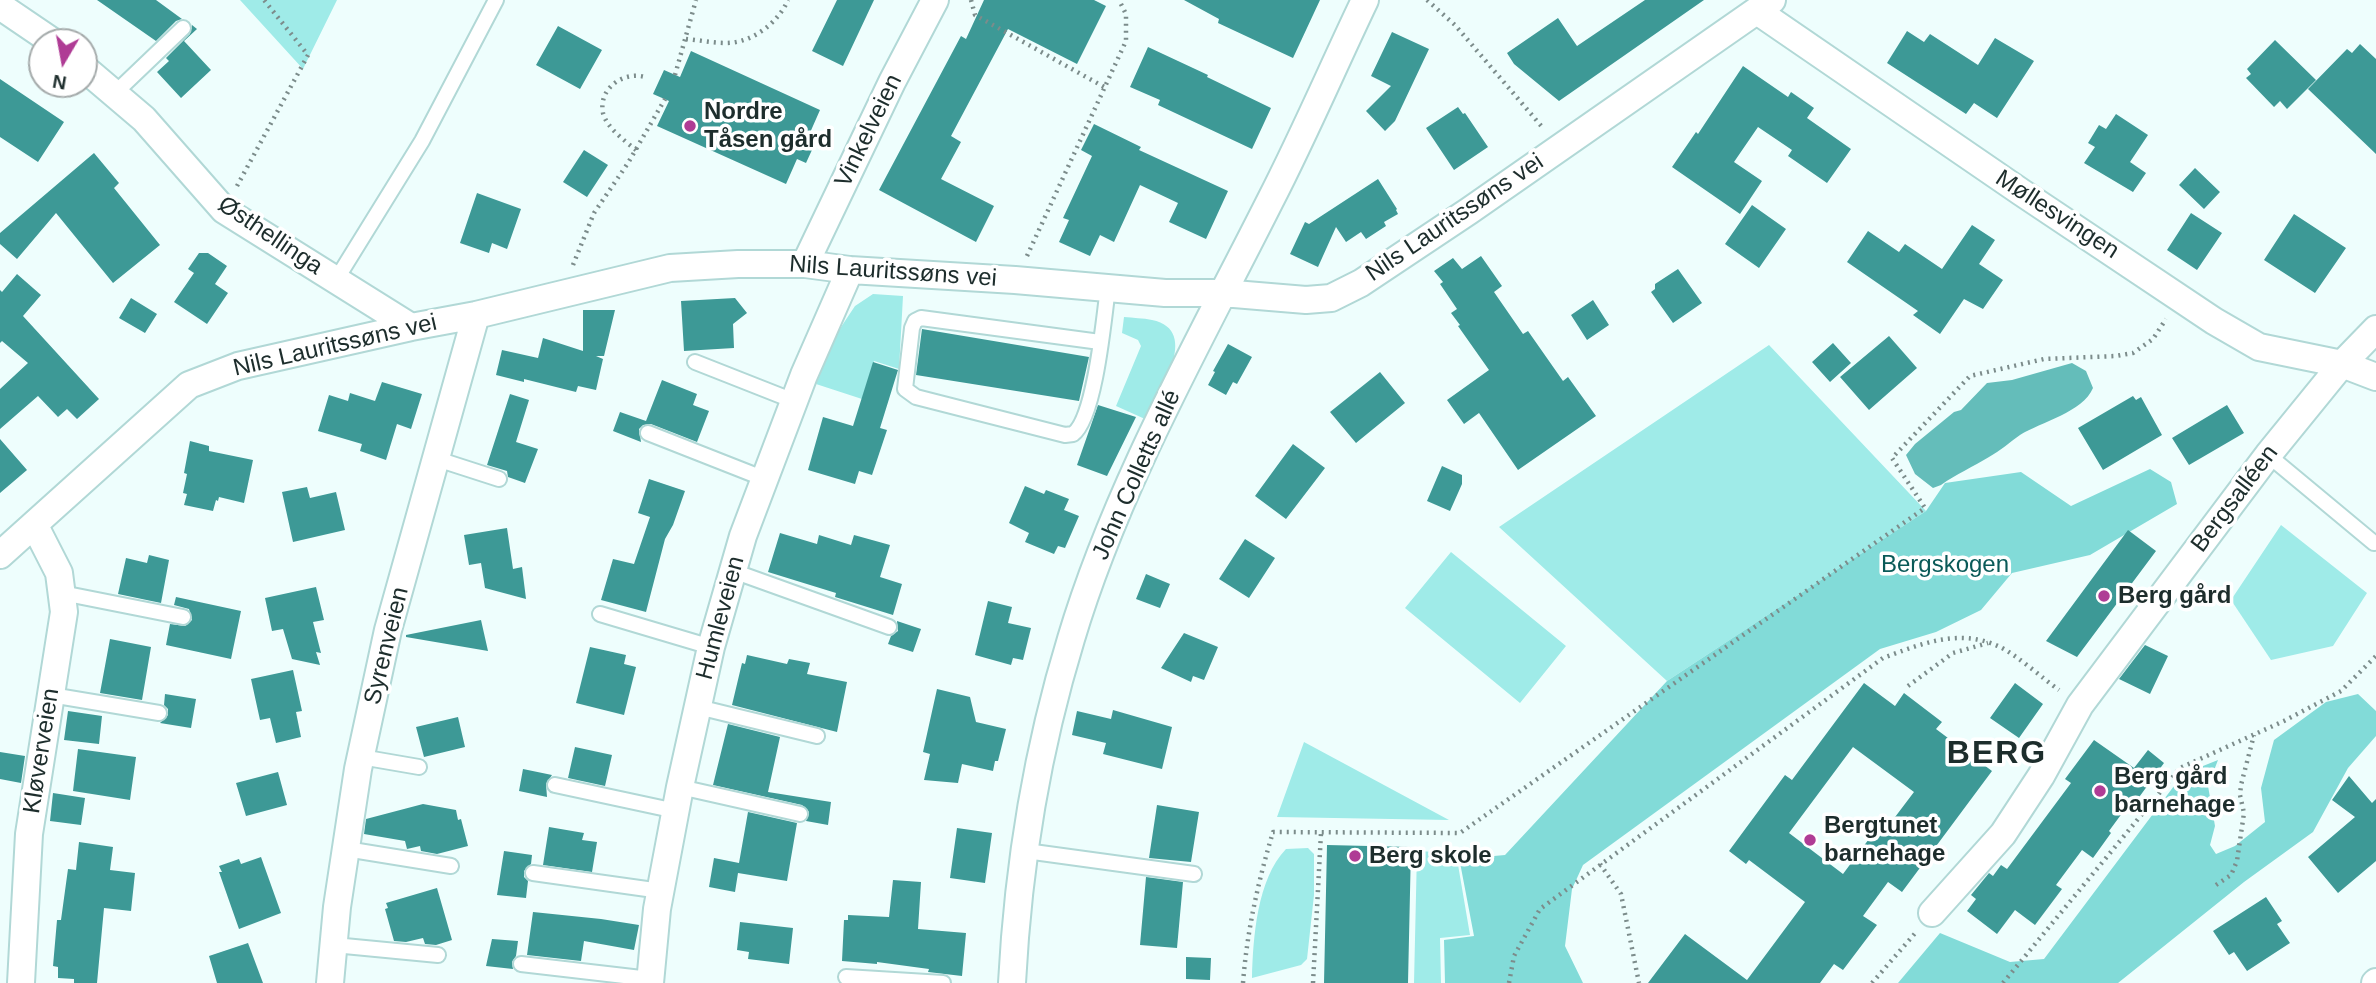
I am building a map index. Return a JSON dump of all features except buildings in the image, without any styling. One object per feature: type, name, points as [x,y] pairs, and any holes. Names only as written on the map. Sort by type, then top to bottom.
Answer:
[{"type":"street","name":"Vinkelveien","points":[[805,264],[892,82],[935,0]]},
{"type":"street","name":"John Colletts allé","points":[[1012,983],[1026,851],[1042,749],[1071,638],[1117,516],[1174,390],[1271,200],[1365,0]]},
{"type":"street","points":[[4,4],[35,28]]},
{"type":"street","name":"Nils Lauritssøns vei","points":[[0,555],[189,385],[238,366],[475,315],[670,268],[805,264],[850,270],[1015,280],[1175,294],[1222,293],[1321,300],[1343,294],[1469,211],[1765,6]]},
{"type":"street","name":"Møllesvingen","points":[[1765,6],[2021,192],[2214,321],[2259,346],[2342,364],[2376,377]]},
{"type":"street","name":"Østhellinga","points":[[98,80],[144,119],[224,210],[411,327]]},
{"type":"street","name":"Humleveien","points":[[650,981],[660,891],[711,648],[743,536],[794,401],[850,270]]},
{"type":"street","name":"Syrenveien","points":[[330,983],[346,849],[361,757],[388,630],[475,315]]},
{"type":"street","name":"Bergsalléen","points":[[1933,913],[2003,834],[2041,776],[2080,705],[2268,455],[2342,364],[2376,329]]},
{"type":"street","name":"Kløverveien","points":[[21,983],[29,834],[64,612],[59,573],[34,526]]},
{"type":"lane","points":[[335,280],[422,141],[496,0]]},
{"type":"lane","points":[[114,94],[183,28]]},
{"type":"lane","points":[[1100,342],[921,318],[913,324],[905,389],[916,397],[1065,435],[1073,434],[1082,424],[1091,396],[1100,342],[1108,287]]},
{"type":"lane","points":[[695,362],[794,401]]},
{"type":"lane","points":[[648,433],[765,479]]},
{"type":"lane","points":[[2268,455],[2374,543]]},
{"type":"lane","points":[[436,459],[499,479]]},
{"type":"lane","points":[[733,571],[889,627]]},
{"type":"lane","points":[[62,593],[183,617]]},
{"type":"lane","points":[[600,614],[711,648]]},
{"type":"lane","points":[[51,695],[159,713]]},
{"type":"lane","points":[[698,707],[817,736]]},
{"type":"lane","points":[[361,757],[419,767]]},
{"type":"lane","points":[[555,785],[800,814]]},
{"type":"lane","points":[[346,849],[451,866]]},
{"type":"lane","points":[[1026,851],[1194,874]]},
{"type":"lane","points":[[533,873],[660,891]]},
{"type":"lane","points":[[334,945],[438,956]]},
{"type":"lane","points":[[521,964],[650,981]]},
{"type":"lane","points":[[846,977],[943,983]]},
{"type":"path","points":[[675,75],[696,0]]},
{"type":"path","points":[[686,39],[729,43],[755,35],[767,29],[778,18],[788,0]]},
{"type":"path","points":[[971,0],[975,15],[1106,88]]},
{"type":"path","points":[[1015,280],[1126,41],[1126,14],[1119,0]]},
{"type":"path","points":[[1427,0],[1455,25],[1560,147]]},
{"type":"path","points":[[224,210],[308,55],[266,1]]},
{"type":"path","points":[[636,150],[610,126],[603,114],[603,106],[612,84],[625,76],[645,77]]},
{"type":"path","points":[[561,295],[594,213],[636,150],[664,99]]},
{"type":"path","points":[[1243,983],[1245,951],[1256,891],[1273,832],[1460,833],[1924,508],[1892,458],[1970,376],[2043,359],[2133,354],[2153,339],[2181,297]]},
{"type":"path","points":[[1509,983],[1514,956],[1540,909],[1883,658],[1931,640],[1967,637],[1999,646],[2080,705]]},
{"type":"path","points":[[1908,686],[1953,653],[1989,643]]},
{"type":"path","points":[[2003,983],[2180,768],[2341,691],[2376,656]]},
{"type":"path","points":[[2216,885],[2231,875],[2237,862],[2244,813],[2241,785],[2255,734]]},
{"type":"path","points":[[1313,983],[1321,833]]},
{"type":"path","points":[[1600,864],[1621,894],[1639,983]]},
{"type":"path","points":[[1872,983],[1933,913]]},
{"type":"shaded area","points":[[240,0],[337,0],[303,69]]},
{"type":"shaded area","points":[[873,294],[903,296],[899,369],[874,361],[862,399],[816,384],[839,330],[855,306]]},
{"type":"shaded area","points":[[1124,317],[1152,320],[1167,326],[1174,336],[1172,364],[1145,419],[1116,406],[1141,346],[1138,340],[1122,333]]},
{"type":"shaded area","points":[[1769,345],[1926,511],[1667,681],[1499,527]]},
{"type":"shaded area","points":[[2072,363],[2086,371],[2093,388],[2080,404],[2020,435],[1993,455],[1941,485],[1933,488],[1915,474],[1906,455],[1915,444],[1954,412],[1961,410],[1987,383],[2012,380]]},
{"type":"shaded area","points":[[2281,525],[2367,593],[2333,646],[2271,660],[2231,600]]},
{"type":"shaded area","points":[[1451,552],[1566,646],[1520,703],[1405,608]]},
{"type":"shaded area","points":[[1304,742],[1449,820],[1277,817]]},
{"type":"shaded area","points":[[1308,848],[1314,854],[1314,895],[1307,959],[1301,965],[1252,978],[1259,910],[1269,876],[1286,849]]},
{"type":"shaded area","points":[[1417,851],[1456,853],[1470,935],[1440,938],[1441,983],[1414,983]]},
{"type":"green space","name":"Bergskogen","points":[[2150,469],[2171,482],[2177,504],[2090,555],[2012,573],[1981,610],[1936,632],[1880,649],[1583,865],[1572,889],[1565,946],[1583,983],[1445,983],[1444,940],[1474,936],[1458,852],[1483,857],[1505,855],[1667,681],[1926,511],[1945,483],[2021,472],[2071,506]]},
{"type":"green space","points":[[2358,694],[2376,711],[2376,736],[2348,768],[2313,832],[2244,882],[2118,983],[1898,983],[1940,933],[2010,962],[2044,959],[2183,774],[2218,760],[2208,786],[2215,826],[2210,845],[2216,854],[2235,846],[2265,822],[2261,788],[2274,740],[2326,702]]},
{"type":"place","name":"Nordre Tåsen gård","points":[[690,126]]},
{"type":"place","name":"Berg gård","points":[[2104,596]]},
{"type":"place","name":"Berg gård barnehage","points":[[2100,791]]},
{"type":"place","name":"Bergtunet barnehage","points":[[1810,840]]},
{"type":"place","name":"Berg skole","points":[[1355,856]]},
{"type":"district","name":"BERG","points":[[1997,754]]}]
